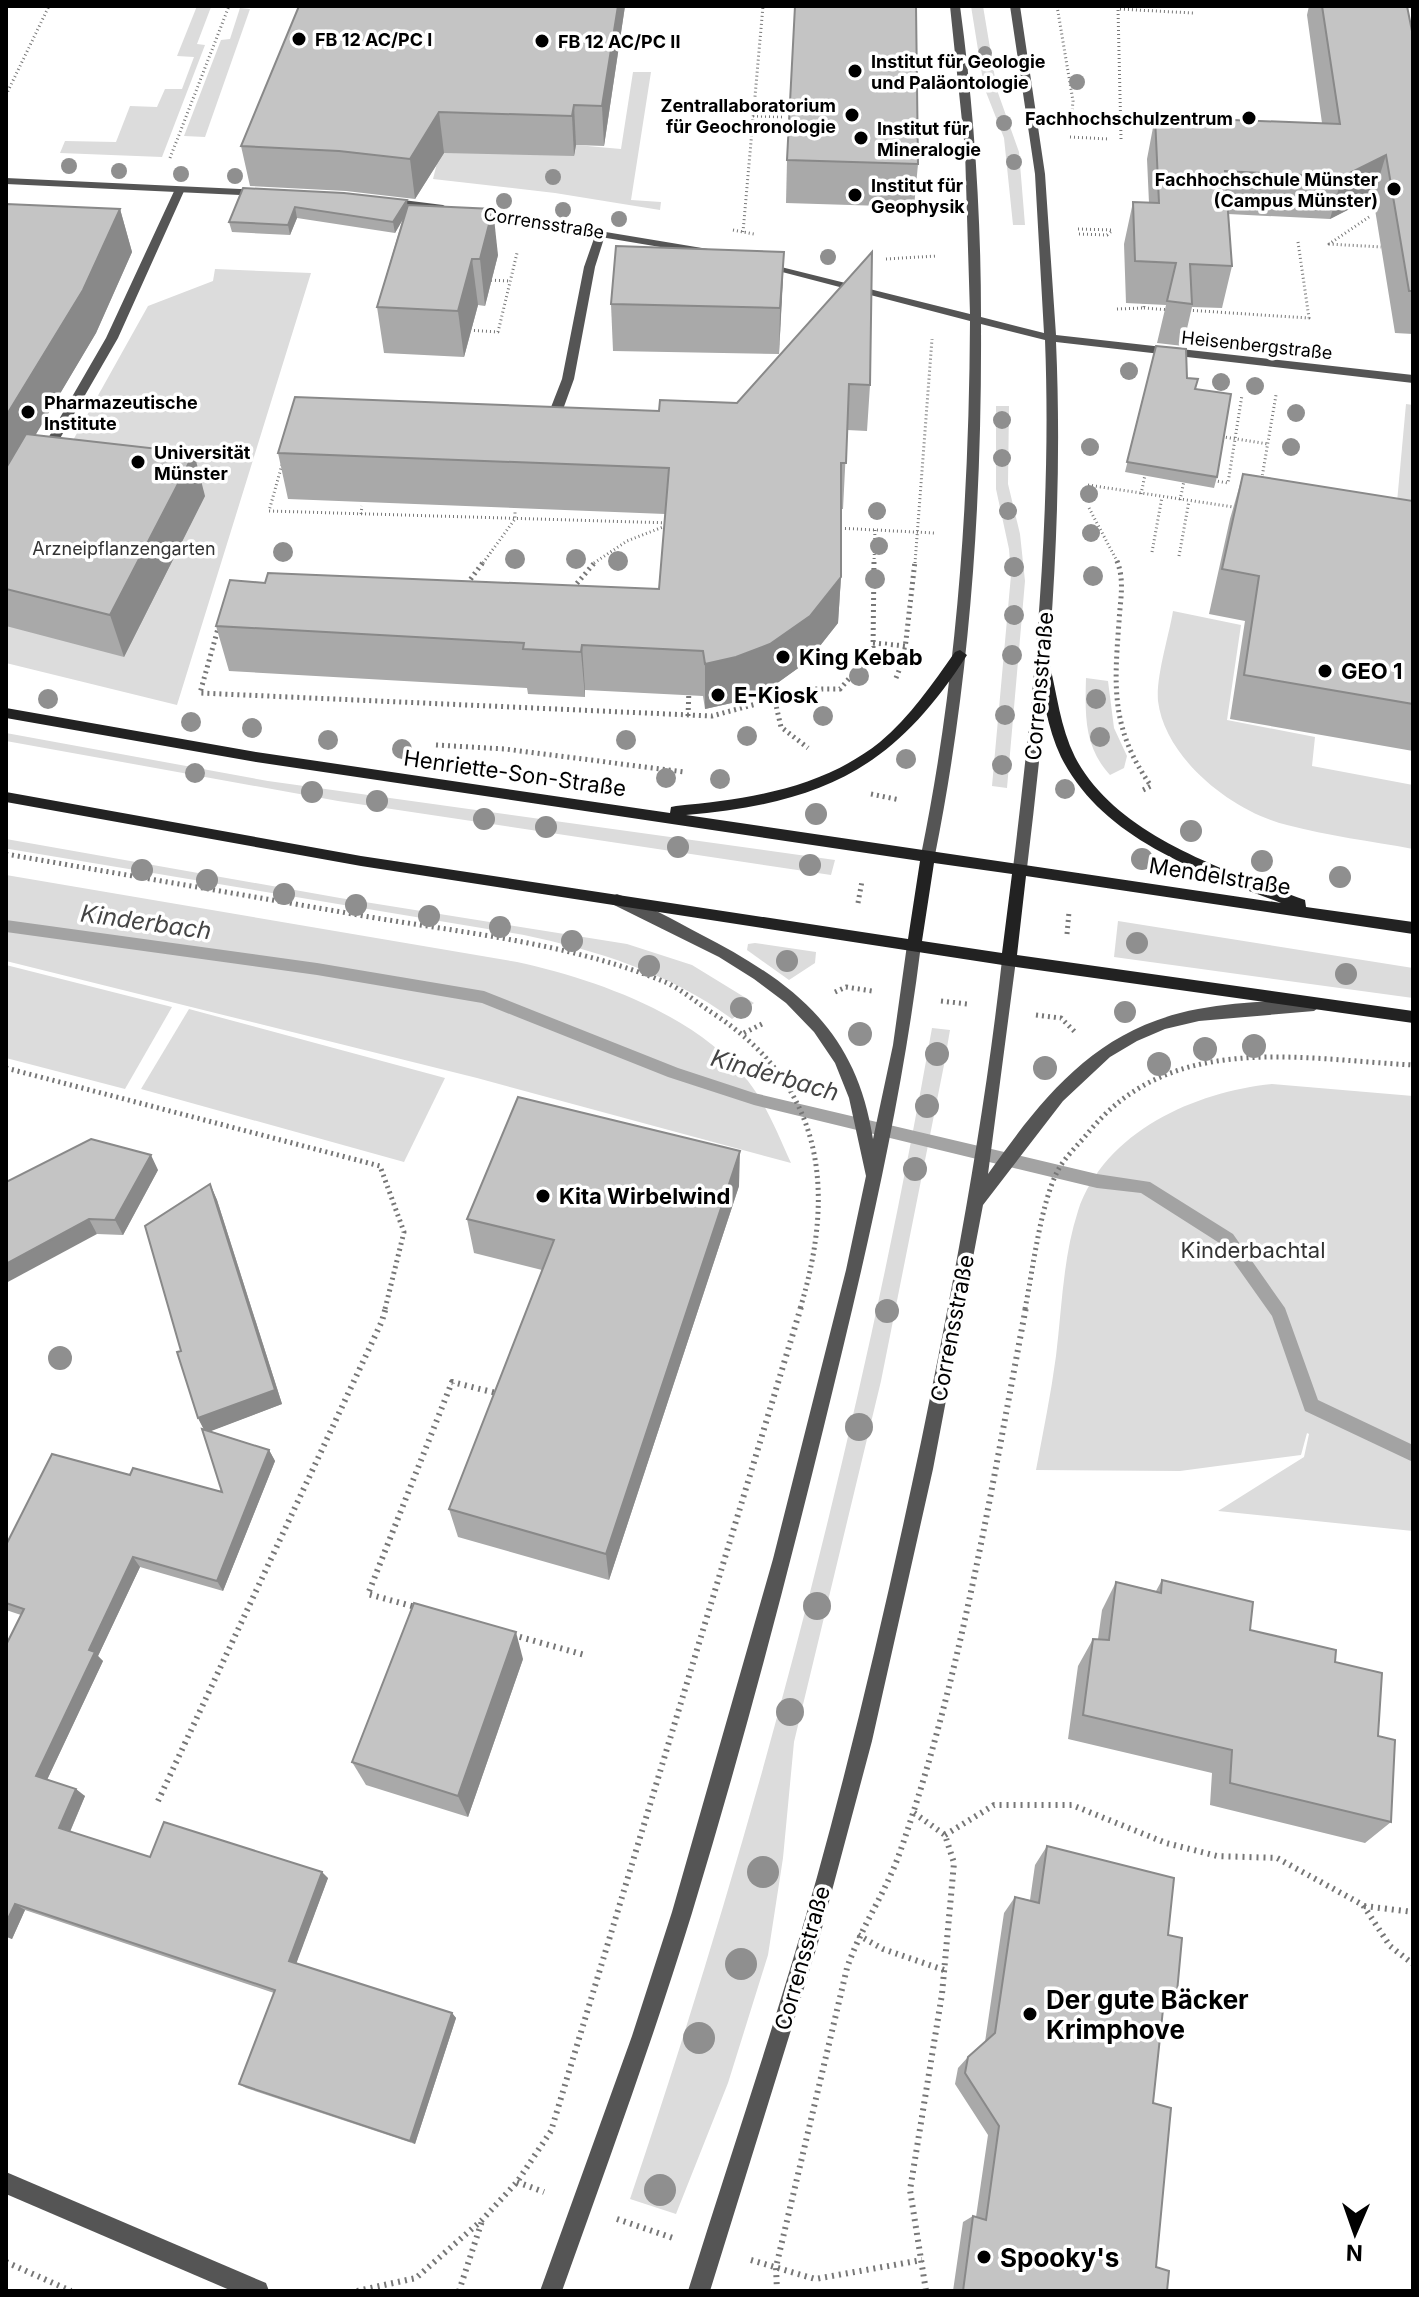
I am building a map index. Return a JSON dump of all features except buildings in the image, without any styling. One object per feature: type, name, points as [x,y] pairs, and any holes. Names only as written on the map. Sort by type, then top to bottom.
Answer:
[{"type":"main road","points":[[646,813],[762,801],[841,774],[901,730],[960,655]]},
{"type":"main road","points":[[1042,662],[1066,751],[1083,779],[1110,808],[1143,834],[1188,859],[1331,916]]},
{"type":"main road","name":"Henriette-Son-Straße","points":[[6,713],[256,757],[1020,868]]},
{"type":"main road","points":[[6,797],[236,841],[1009,960],[1413,1017]]},
{"type":"main road","points":[[914,945],[928,855]]},
{"type":"main road","name":"Mendelstraße","points":[[1020,868],[1413,928]]},
{"type":"main road","name":"Corrensstraße","points":[[1009,960],[1020,868]]},
{"type":"street","points":[[928,855],[939,805],[960,655],[969,536],[976,320],[977,230],[969,122],[955,6]]},
{"type":"street","name":"Corrensstraße","points":[[1015,6],[1040,173],[1050,338],[1051,461],[1038,729],[1020,868]]},
{"type":"street","points":[[6,181],[270,194]]},
{"type":"street","points":[[36,469],[112,338],[180,189]]},
{"type":"street","name":"Corrensstraße","points":[[378,200],[601,232],[730,257]]},
{"type":"street","points":[[551,426],[553,411],[567,381],[591,254],[601,232]]},
{"type":"street","points":[[759,264],[1050,338]]},
{"type":"street","name":"Heisenbergstraße","points":[[1050,338],[1413,379]]},
{"type":"street","points":[[535,426],[565,426]]},
{"type":"street","points":[[551,2291],[682,1912],[745,1694],[826,1392],[873,1180],[873,1152],[854,1091],[824,1035],[799,1007],[766,978],[717,948],[617,900]]},
{"type":"street","points":[[873,1152],[890,1098],[914,945]]},
{"type":"street","name":"Corrensstraße","points":[[699,2291],[809,1941],[862,1740],[918,1503],[976,1205],[987,1179],[989,1122],[1009,960]]},
{"type":"street","points":[[987,1179],[1075,1077],[1099,1057],[1160,1024],[1233,1010],[1320,1005]]},
{"type":"street","points":[[6,2183],[258,2291]]},
{"type":"path","points":[[6,95],[49,6]]},
{"type":"path","points":[[159,188],[229,6]]},
{"type":"path","points":[[730,257],[743,232],[763,6]]},
{"type":"path","points":[[1121,139],[1118,9],[1193,13]]},
{"type":"path","points":[[753,116],[785,117]]},
{"type":"path","points":[[1069,137],[1109,139]]},
{"type":"path","points":[[1369,217],[1329,244],[1381,247]]},
{"type":"path","points":[[1113,230],[1107,235],[1072,231],[1113,230]]},
{"type":"path","points":[[461,330],[498,332],[520,241]]},
{"type":"path","points":[[1113,310],[1144,308],[1309,318],[1298,242]]},
{"type":"path","points":[[890,687],[904,658],[906,646],[937,256],[943,243]]},
{"type":"path","points":[[482,280],[510,281]]},
{"type":"path","points":[[1143,293],[1144,308]]},
{"type":"path","points":[[1229,393],[1253,397]]},
{"type":"path","points":[[1199,479],[1228,483],[1242,395]]},
{"type":"path","points":[[1261,484],[1275,400],[1264,398]]},
{"type":"path","points":[[1208,434],[1268,444]]},
{"type":"path","points":[[284,455],[269,511],[671,523]]},
{"type":"path","points":[[1180,500],[1188,462]]},
{"type":"path","points":[[1141,494],[1147,466]]},
{"type":"path","points":[[1084,485],[1245,509]]},
{"type":"path","points":[[1152,552],[1162,497]]},
{"type":"path","points":[[1179,556],[1189,501]]},
{"type":"path","points":[[361,514],[362,506]]},
{"type":"path","points":[[424,516],[426,507]]},
{"type":"path","points":[[465,586],[515,519],[515,510]]},
{"type":"path","points":[[598,521],[599,512]]},
{"type":"path","points":[[671,523],[672,512]]},
{"type":"path","points":[[560,588],[573,588],[581,573],[628,538],[671,523]]},
{"type":"path","points":[[831,528],[969,536]]},
{"type":"path","points":[[223,612],[200,693],[712,716],[811,689],[840,689],[873,651],[875,529]]},
{"type":"path","points":[[873,643],[906,646]]},
{"type":"path","points":[[688,716],[690,686]]},
{"type":"path","points":[[775,701],[781,727],[810,750],[799,754]]},
{"type":"path","points":[[422,745],[475,745],[653,770],[695,772]]},
{"type":"path","points":[[939,805],[877,797],[846,987],[1061,1018],[1073,876]]},
{"type":"path","points":[[6,854],[481,934],[590,956],[667,983],[721,1015],[744,1033],[777,1073],[805,1117],[811,1137],[820,1184],[815,1248],[807,1287],[551,2131],[517,2182],[482,2220],[416,2278],[357,2291]]},
{"type":"path","points":[[777,2291],[776,2267],[858,1935],[886,1883],[914,1813],[970,1599],[1050,1193],[1058,1170],[1100,1118],[1130,1093],[1181,1068],[1209,1060],[1243,1056],[1413,1065]]},
{"type":"path","points":[[6,1068],[380,1166],[404,1232],[382,1321],[158,1801]]},
{"type":"path","points":[[426,1610],[368,1594],[452,1382],[512,1397]]},
{"type":"path","points":[[498,1631],[585,1655]]},
{"type":"path","points":[[945,1835],[994,1805],[1072,1805],[1166,1843],[1217,1856],[1277,1858],[1363,1905],[1386,1911],[1413,1912]]},
{"type":"path","points":[[914,1813],[945,1835],[954,1863],[944,1970],[910,2190],[926,2291]]},
{"type":"path","points":[[1363,1905],[1390,1946],[1413,1964]]},
{"type":"path","points":[[858,1935],[883,1949],[944,1970]]},
{"type":"path","points":[[517,2182],[582,2208],[711,2250],[815,2279],[922,2260]]},
{"type":"path","points":[[459,2291],[482,2220]]},
{"type":"path","points":[[6,2262],[71,2291]]},
{"type":"green space","points":[[197,6],[211,7],[197,44],[205,45],[162,157],[60,153],[65,141],[116,142],[130,106],[157,107],[165,89],[182,89],[194,57],[177,56]]},
{"type":"green space","points":[[971,6],[983,6],[997,90],[1019,152],[1025,225],[1013,225],[1004,138],[984,87]]},
{"type":"green space","points":[[240,8],[250,9],[205,137],[184,136],[221,40],[230,39]]},
{"type":"green space","points":[[633,72],[651,72],[631,200],[661,202],[660,210],[555,193],[433,179],[451,107],[576,145],[621,149]]},
{"type":"green space","name":"Arzneipflanzengarten","points":[[215,269],[311,273],[177,705],[6,663],[6,606],[24,528],[148,306],[213,281]]},
{"type":"green space","points":[[1406,404],[1413,405],[1413,549],[1393,546]]},
{"type":"green space","points":[[996,406],[1009,406],[1008,484],[1020,534],[1025,581],[1007,788],[992,786],[1011,575],[1009,549],[996,489]]},
{"type":"green space","points":[[1173,611],[1241,625],[1227,720],[1315,737],[1312,766],[1413,785],[1413,849],[1287,825],[1245,808],[1205,780],[1174,743],[1163,722],[1158,701],[1161,668]]},
{"type":"green space","points":[[1086,678],[1108,681],[1114,728],[1127,756],[1124,768],[1110,775],[1095,753],[1088,730]]},
{"type":"green space","points":[[6,733],[268,781],[835,860],[831,875],[338,801],[6,741]]},
{"type":"green space","points":[[6,839],[340,898],[627,944],[692,965],[754,1003],[732,1019],[659,977],[606,956],[551,941],[6,849]]},
{"type":"green space","points":[[6,875],[517,962],[579,978],[643,1003],[674,1019],[727,1058],[761,1100],[791,1163],[477,1078],[6,961]]},
{"type":"green space","points":[[1118,921],[1413,968],[1413,998],[1114,957]]},
{"type":"green space","points":[[748,944],[816,952],[815,963],[789,980],[747,950]]},
{"type":"green space","points":[[6,965],[172,1007],[125,1089],[6,1058]]},
{"type":"green space","points":[[189,1009],[445,1078],[404,1162],[141,1089]]},
{"type":"green space","points":[[932,1028],[950,1030],[944,1065],[881,1381],[794,1742],[783,1858],[768,1955],[728,2083],[676,2214],[630,2199],[722,1911],[803,1619],[873,1324]]},
{"type":"green space","name":"Kinderbachtal","points":[[1272,1084],[1413,1096],[1413,1531],[1218,1511],[1304,1457],[1307,1433],[1301,1455],[1180,1471],[1036,1470],[1054,1370],[1069,1246],[1078,1211],[1091,1183],[1109,1159],[1156,1120],[1213,1096]]},
{"type":"waterway","name":"Kinderbach","points":[[6,926],[317,969],[484,997],[674,1073],[754,1099],[1097,1181],[1144,1187],[1227,1239],[1279,1313],[1311,1405],[1413,1454]]},
{"type":"place","name":"FB 12 AC/PC I","points":[[299,39]]},
{"type":"place","name":"FB 12 AC/PC II","points":[[542,41]]},
{"type":"place","name":"Institut für Geologie und Paläontologie","points":[[855,71]]},
{"type":"place","name":"Zentrallaboratorium für Geochronologie","points":[[852,115]]},
{"type":"place","name":"Fachhochschulzentrum","points":[[1249,118]]},
{"type":"place","name":"Institut für Mineralogie","points":[[861,138]]},
{"type":"place","name":"Fachhochschule Münster (Campus Münster)","points":[[1394,189]]},
{"type":"place","name":"Institut für Geophysik","points":[[855,195]]},
{"type":"place","name":"Pharmazeutische Institute","points":[[28,412]]},
{"type":"place","name":"Universität Münster","points":[[138,462]]},
{"type":"place","name":"King Kebab","points":[[783,657]]},
{"type":"place","name":"GEO 1","points":[[1325,671]]},
{"type":"place","name":"E-Kiosk","points":[[718,695]]},
{"type":"place","name":"Kita Wirbelwind","points":[[543,1196]]},
{"type":"place","name":"Der gute Bäcker Krimphove","points":[[1030,2014]]},
{"type":"place","name":"Spooky's","points":[[984,2257]]}]
